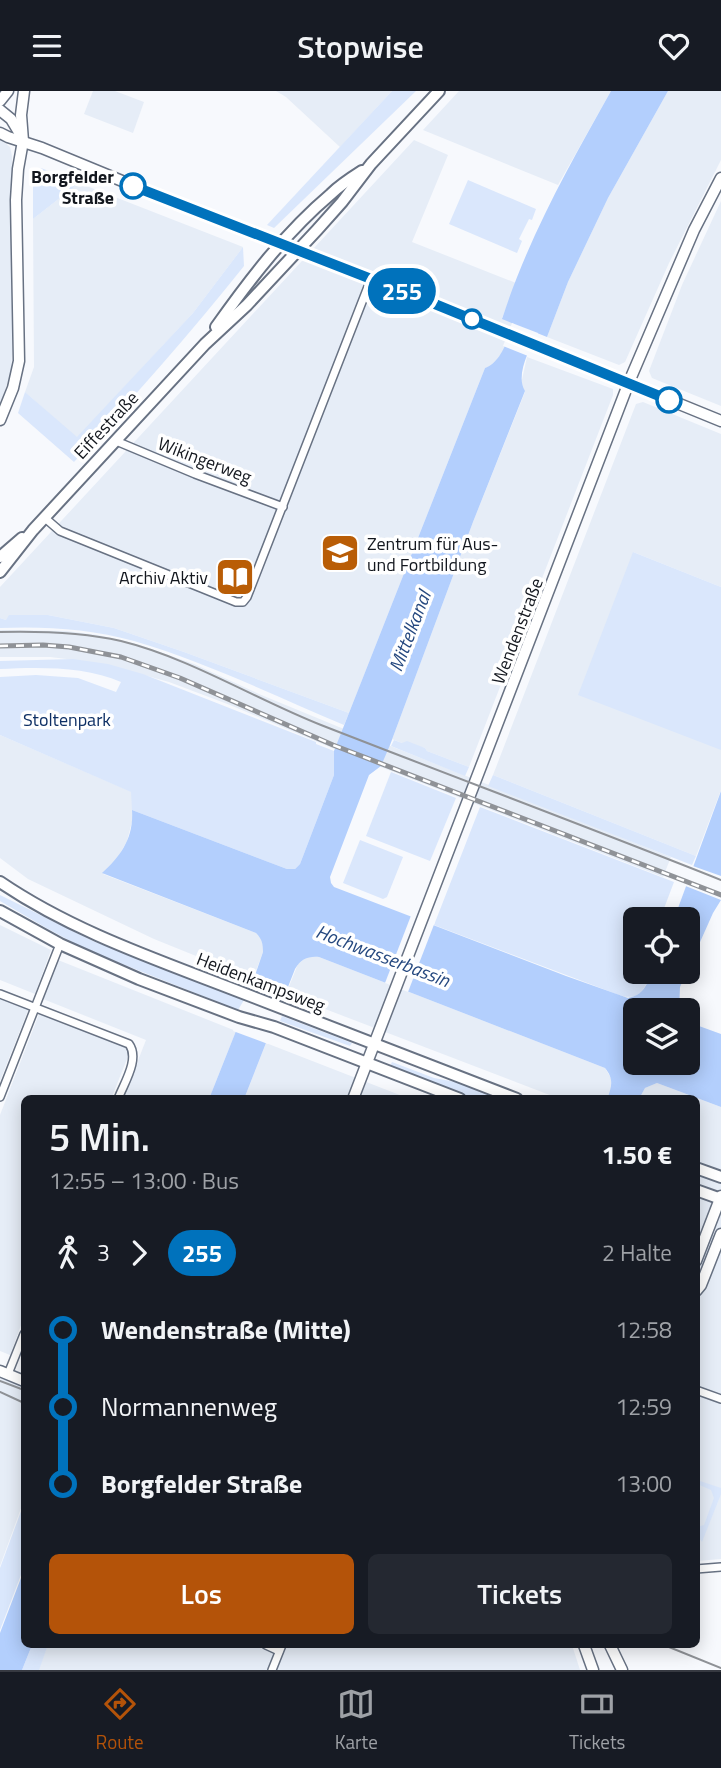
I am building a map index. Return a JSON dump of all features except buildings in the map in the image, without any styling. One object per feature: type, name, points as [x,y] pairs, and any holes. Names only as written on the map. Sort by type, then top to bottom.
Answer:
[{"type":"main road","name":"Eiffestraße","points":[[0,557],[45,518],[205,344],[247,305],[439,91]]},
{"type":"main road","name":"Eiffestraße","points":[[205,344],[248,281],[281,243],[332,192],[371,164]]},
{"type":"main road","name":"Eiffestraße","points":[[0,572],[33,530]]},
{"type":"main road","name":"Heidenkampsweg","points":[[0,882],[33,904],[84,930],[507,1095]]},
{"type":"main road","points":[[0,911],[60,944],[139,979],[239,1017],[274,1027],[450,1095]]},
{"type":"main road","points":[[700,1169],[721,1177]]},
{"type":"main road","points":[[700,1191],[721,1198]]},
{"type":"street","points":[[0,101],[8,91]]},
{"type":"street","points":[[0,420],[13,388],[19,361],[16,199],[23,141],[23,91]]},
{"type":"street","points":[[0,110],[17,127],[23,141]]},
{"type":"street","points":[[0,133],[721,421]]},
{"type":"street","name":"Wendenstraße","points":[[355,1095],[629,382],[694,230],[721,178]]},
{"type":"street","points":[[45,518],[60,531],[236,602],[243,602],[283,507],[371,279]]},
{"type":"street","name":"Wikingerweg","points":[[116,441],[283,507]]},
{"type":"street","points":[[0,1097],[60,944]]},
{"type":"street","points":[[0,994],[129,1044],[134,1058],[120,1095]]},
{"type":"street","points":[[700,1251],[721,1198]]},
{"type":"street","points":[[700,1286],[721,1234]]},
{"type":"street","points":[[21,1340],[4,1373],[21,1380]]},
{"type":"street","points":[[700,1391],[721,1399]]},
{"type":"street","points":[[700,1569],[721,1567]]},
{"type":"street","points":[[272,1670],[281,1648]]},
{"type":"street","points":[[586,1648],[593,1670]]},
{"type":"street","points":[[611,1648],[622,1670]]},
{"type":"shaded area","points":[[93,91],[115,91],[144,102],[133,133],[84,114]]},
{"type":"shaded area","points":[[276,91],[392,91],[340,147]]},
{"type":"shaded area","points":[[459,91],[611,91],[558,185],[423,130]]},
{"type":"shaded area","points":[[668,91],[721,91],[721,160],[669,263],[625,362],[619,365],[547,337],[568,282],[608,198]]},
{"type":"shaded area","points":[[0,139],[10,147],[12,156],[12,354],[11,372],[0,405]]},
{"type":"shaded area","points":[[414,140],[448,155],[412,242],[516,283],[502,318],[514,323],[504,349],[494,365],[485,368],[349,713],[114,628],[48,615],[6,620],[0,618],[0,587]]},
{"type":"shaded area","points":[[79,183],[243,247],[193,313],[77,438],[25,392],[34,367],[33,219]]},
{"type":"shaded area","points":[[721,201],[721,406],[652,378],[649,371],[682,285]]},
{"type":"shaded area","points":[[527,357],[613,389],[613,395],[469,767],[425,748],[392,739],[525,392],[521,384]]},
{"type":"shaded area","points":[[643,402],[721,434],[721,587],[633,552],[721,750],[721,790],[696,856],[493,775],[636,404]]},
{"type":"shaded area","points":[[0,630],[66,631],[140,645],[194,664],[339,727],[671,857],[663,877],[169,682],[83,661],[50,657],[0,657]]},
{"type":"shaded area","points":[[0,735],[132,792],[133,818],[127,841],[117,859],[103,874],[256,933],[261,939],[263,952],[253,979],[154,939],[28,879],[0,858]]},
{"type":"shaded area","points":[[0,925],[51,950],[35,994],[0,980]]},
{"type":"shaded area","points":[[307,957],[319,957],[605,1068],[612,1080],[609,1095],[550,1095],[286,994],[298,964]]},
{"type":"shaded area","points":[[58,960],[236,1031],[211,1095],[125,1095],[146,1040],[43,999]]},
{"type":"shaded area","points":[[0,997],[29,1008],[0,1081]]},
{"type":"shaded area","points":[[39,1014],[131,1049],[113,1095],[21,1095],[21,1325],[10,1355],[0,1351],[0,1115]]},
{"type":"shaded area","points":[[266,1043],[400,1095],[246,1095]]},
{"type":"shaded area","points":[[657,1083],[689,1095],[641,1095],[645,1088]]},
{"type":"shaded area","points":[[700,1099],[721,1107],[721,1559],[700,1561]]},
{"type":"shaded area","points":[[0,1376],[21,1385],[21,1508],[0,1566]]},
{"type":"shaded area","points":[[47,1648],[573,1648],[580,1670],[38,1670]]},
{"type":"green space","points":[[392,91],[416,91],[274,228],[267,225]]},
{"type":"green space","points":[[41,168],[79,183],[33,219],[33,173]]},
{"type":"green space","points":[[468,180],[536,209],[519,239],[522,241],[517,253],[449,224]]},
{"type":"green space","points":[[243,247],[244,266],[161,365],[74,462],[18,413],[25,392],[77,437],[193,313]]},
{"type":"green space","points":[[633,552],[721,587],[721,750],[578,695]]},
{"type":"green space","points":[[9,615],[48,615],[114,628],[349,713],[344,725],[214,669],[161,649],[118,637],[67,629],[0,628],[0,618],[6,620]]},
{"type":"green space","name":"Stoltenpark","points":[[73,659],[108,664],[143,674],[334,751],[334,775],[300,864],[295,869],[287,869],[132,810],[131,792],[0,735],[0,677],[36,675],[78,678],[116,692],[121,682],[93,673],[45,668],[0,669],[0,661]]},
{"type":"green space","points":[[394,740],[402,743],[407,741],[469,767],[465,776],[391,746]]},
{"type":"green space","points":[[391,772],[456,798],[430,861],[366,836]]},
{"type":"green space","points":[[493,775],[696,856],[692,865],[488,786]]},
{"type":"green space","points":[[480,807],[674,882],[665,907],[623,907],[623,984],[646,984],[641,992],[632,997],[619,995],[434,925]]},
{"type":"green space","points":[[360,840],[403,857],[387,897],[383,899],[343,883]]},
{"type":"green space","points":[[0,895],[93,941],[244,1000],[238,1010],[87,950],[0,901]]},
{"type":"green space","points":[[282,1016],[352,1043],[350,1046],[280,1021]]},
{"type":"green space","points":[[392,1062],[490,1095],[464,1095],[390,1066]]},
{"type":"green space","points":[[700,1481],[721,1488],[702,1542],[700,1526],[704,1525],[714,1498],[711,1490],[700,1485]]},
{"type":"green space","points":[[21,1511],[21,1575],[0,1630],[0,1568]]},
{"type":"green space","points":[[31,1648],[47,1648],[39,1670],[22,1670]]},
{"type":"water","points":[[611,91],[668,91],[608,198],[568,282],[547,337],[537,333],[527,354],[522,377],[525,391],[390,745],[381,766],[369,775],[330,877],[331,883],[334,887],[628,998],[623,998],[623,1075],[700,1075],[700,1026],[721,1034],[721,1107],[700,1099],[700,1095],[689,1095],[657,1083],[645,1088],[641,1095],[608,1095],[611,1083],[605,1068],[319,957],[302,961],[295,969],[246,1095],[211,1095],[263,952],[261,940],[256,933],[102,873],[125,845],[131,829],[132,810],[287,869],[295,869],[300,864],[334,775],[334,751],[485,368],[500,355],[514,324],[502,319],[537,231]]},
{"type":"water","points":[[721,791],[721,900],[700,942],[700,907],[678,907]]},
{"type":"water","points":[[646,984],[681,984],[680,998],[628,998],[641,992]]},
{"type":"water","points":[[21,1578],[21,1648],[31,1648],[22,1670],[0,1670],[0,1633]]},
{"type":"pier","points":[[512,323],[538,333],[528,356],[503,346]]},
{"type":"pier","points":[[690,865],[721,876],[721,900],[683,885]]},
{"type":"pier","points":[[412,913],[435,922],[408,992],[385,983]]},
{"type":"pier","points":[[252,981],[287,994],[268,1044],[233,1031]]},
{"type":"tram line","points":[[0,632],[76,634],[147,648],[197,668],[296,715],[721,880]]},
{"type":"tram line","points":[[0,1381],[21,1389]]},
{"type":"tram line","points":[[0,1392],[21,1402]]},
{"type":"tram line","points":[[671,1648],[721,1668]]},
{"type":"railway","points":[[0,646],[69,647],[121,657],[180,678],[333,745],[721,895]]},
{"type":"bus line","name":"255","points":[[133,186],[425,300],[669,400]]},
{"type":"place","name":"Borgfelder Straße","points":[[133,186]]},
{"type":"place","name":"Zentrum für Aus- und Fortbildung","points":[[340,553]]},
{"type":"place","name":"Archiv Aktiv","points":[[235,577]]},
{"type":"water label","name":"Mittelkanal","points":[[409,631]]},
{"type":"water label","name":"Hochwasserbassin","points":[[383,955]]}]
